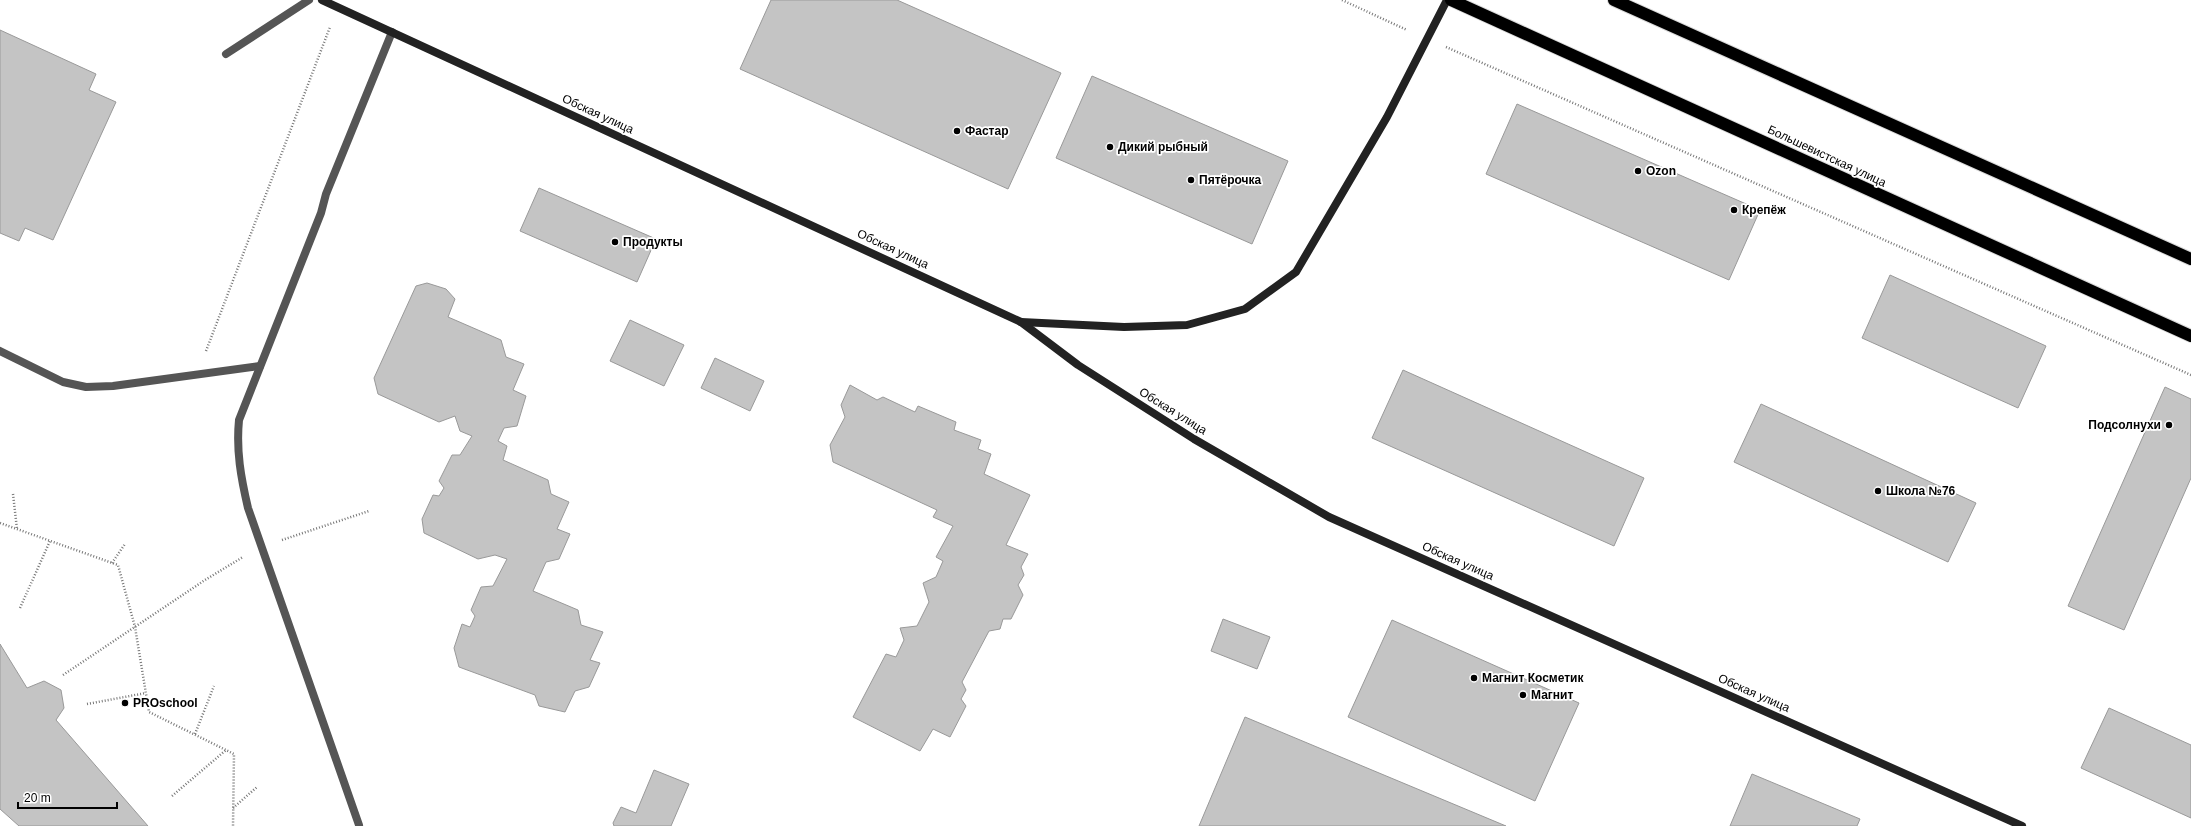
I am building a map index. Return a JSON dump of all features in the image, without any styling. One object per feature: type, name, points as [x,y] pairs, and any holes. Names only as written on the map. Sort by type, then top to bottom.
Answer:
[{"type":"highway","name":"Большевистская улица","points":[[1451,0],[2191,336]]},
{"type":"highway","points":[[1614,0],[2191,259]]},
{"type":"street","points":[[226,54],[309,0]]},
{"type":"street","name":"Обская улица","points":[[322,0],[1021,322],[1078,365],[1187,435],[1329,517],[2022,826]]},
{"type":"street","points":[[1021,322],[1124,327],[1187,325],[1246,309],[1296,272],[1387,118],[1426,38],[1447,0]]},
{"type":"street","points":[[359,825],[261,547],[245,495],[239,462],[237,437],[239,420],[321,213],[326,194],[392,32]]},
{"type":"street","points":[[0,351],[63,382],[86,387],[113,386],[260,366]]},
{"type":"path","points":[[1342,0],[2191,375]]},
{"type":"path","points":[[197,374],[338,7]]},
{"type":"path","points":[[13,494],[17,529]]},
{"type":"path","points":[[63,675],[205,580],[261,547],[369,511]]},
{"type":"path","points":[[0,523],[118,565],[135,627],[149,712],[234,754],[233,826]]},
{"type":"path","points":[[20,608],[50,540]]},
{"type":"path","points":[[112,563],[125,544]]},
{"type":"path","points":[[195,734],[214,686]]},
{"type":"path","points":[[87,704],[146,692]]},
{"type":"path","points":[[172,796],[226,750]]},
{"type":"path","points":[[233,808],[257,787]]},
{"type":"building","name":"Фастар","points":[[771,0],[897,0],[1061,73],[1008,189],[740,69]]},
{"type":"building","points":[[0,30],[96,74],[89,90],[116,102],[53,240],[25,228],[19,241],[0,233]]},
{"type":"building","points":[[1092,76],[1288,161],[1252,244],[1056,158]]},
{"type":"building","points":[[1517,104],[1760,210],[1729,280],[1486,174]]},
{"type":"building","points":[[539,188],[656,239],[637,282],[520,231]]},
{"type":"building","points":[[1890,275],[2046,346],[2018,408],[1862,338]]},
{"type":"building","points":[[427,283],[446,289],[455,299],[448,317],[501,340],[506,357],[524,364],[513,390],[526,396],[517,426],[504,428],[498,441],[507,446],[503,460],[548,480],[551,494],[569,502],[557,529],[570,534],[559,559],[546,562],[533,591],[578,610],[581,625],[603,632],[590,660],[600,663],[589,687],[575,691],[565,712],[539,706],[535,695],[459,667],[454,648],[462,624],[470,627],[475,616],[471,610],[481,587],[493,586],[507,559],[495,555],[478,559],[424,533],[422,519],[433,495],[439,496],[444,488],[439,481],[452,455],[460,455],[472,436],[460,431],[455,416],[439,422],[378,394],[374,378],[416,286]]},
{"type":"building","points":[[630,320],[684,345],[664,386],[610,361]]},
{"type":"building","points":[[715,358],[764,381],[750,411],[701,388]]},
{"type":"building","points":[[1403,370],[1644,478],[1614,546],[1372,438]]},
{"type":"building","points":[[850,385],[877,400],[883,397],[915,412],[918,406],[956,422],[954,430],[981,440],[978,449],[991,454],[984,474],[1030,495],[1006,545],[1028,554],[1021,567],[1024,575],[1018,585],[1023,595],[1011,619],[1003,619],[1000,629],[989,631],[962,682],[966,690],[961,699],[966,706],[950,737],[933,729],[920,751],[853,717],[886,654],[896,657],[904,640],[900,628],[917,626],[929,602],[923,583],[936,577],[943,561],[936,557],[953,526],[933,517],[937,510],[833,462],[830,445],[845,417],[841,405]]},
{"type":"building","points":[[2165,387],[2191,399],[2191,478],[2124,630],[2068,606]]},
{"type":"building","points":[[1761,404],[1976,503],[1948,562],[1734,462]]},
{"type":"building","points":[[1223,619],[1270,637],[1257,669],[1211,651]]},
{"type":"building","points":[[1392,620],[1579,703],[1535,801],[1348,717]]},
{"type":"building","points":[[0,644],[27,688],[44,681],[61,690],[64,708],[56,720],[148,826],[19,826],[0,809]]},
{"type":"building","points":[[2109,708],[2191,745],[2191,818],[2081,768]]},
{"type":"building","points":[[1245,717],[1506,826],[1199,826]]},
{"type":"building","points":[[654,770],[689,784],[671,826],[614,826],[613,823],[621,807],[636,813]]},
{"type":"building","points":[[1752,774],[1860,819],[1857,826],[1730,826]]},
{"type":"place","name":"Фастар","points":[[957,131]]},
{"type":"place","name":"Дикий рыбный","points":[[1110,147]]},
{"type":"place","name":"Ozon","points":[[1638,171]]},
{"type":"place","name":"Пятёрочка","points":[[1191,180]]},
{"type":"place","name":"Крепёж","points":[[1734,210]]},
{"type":"place","name":"Продукты","points":[[615,242]]},
{"type":"place","name":"Подсолнухи","points":[[2169,425]]},
{"type":"place","name":"Школа №76","points":[[1878,491]]},
{"type":"place","name":"Магнит Косметик","points":[[1474,678]]},
{"type":"place","name":"Магнит","points":[[1523,695]]},
{"type":"place","name":"PROschool","points":[[125,703]]}]
